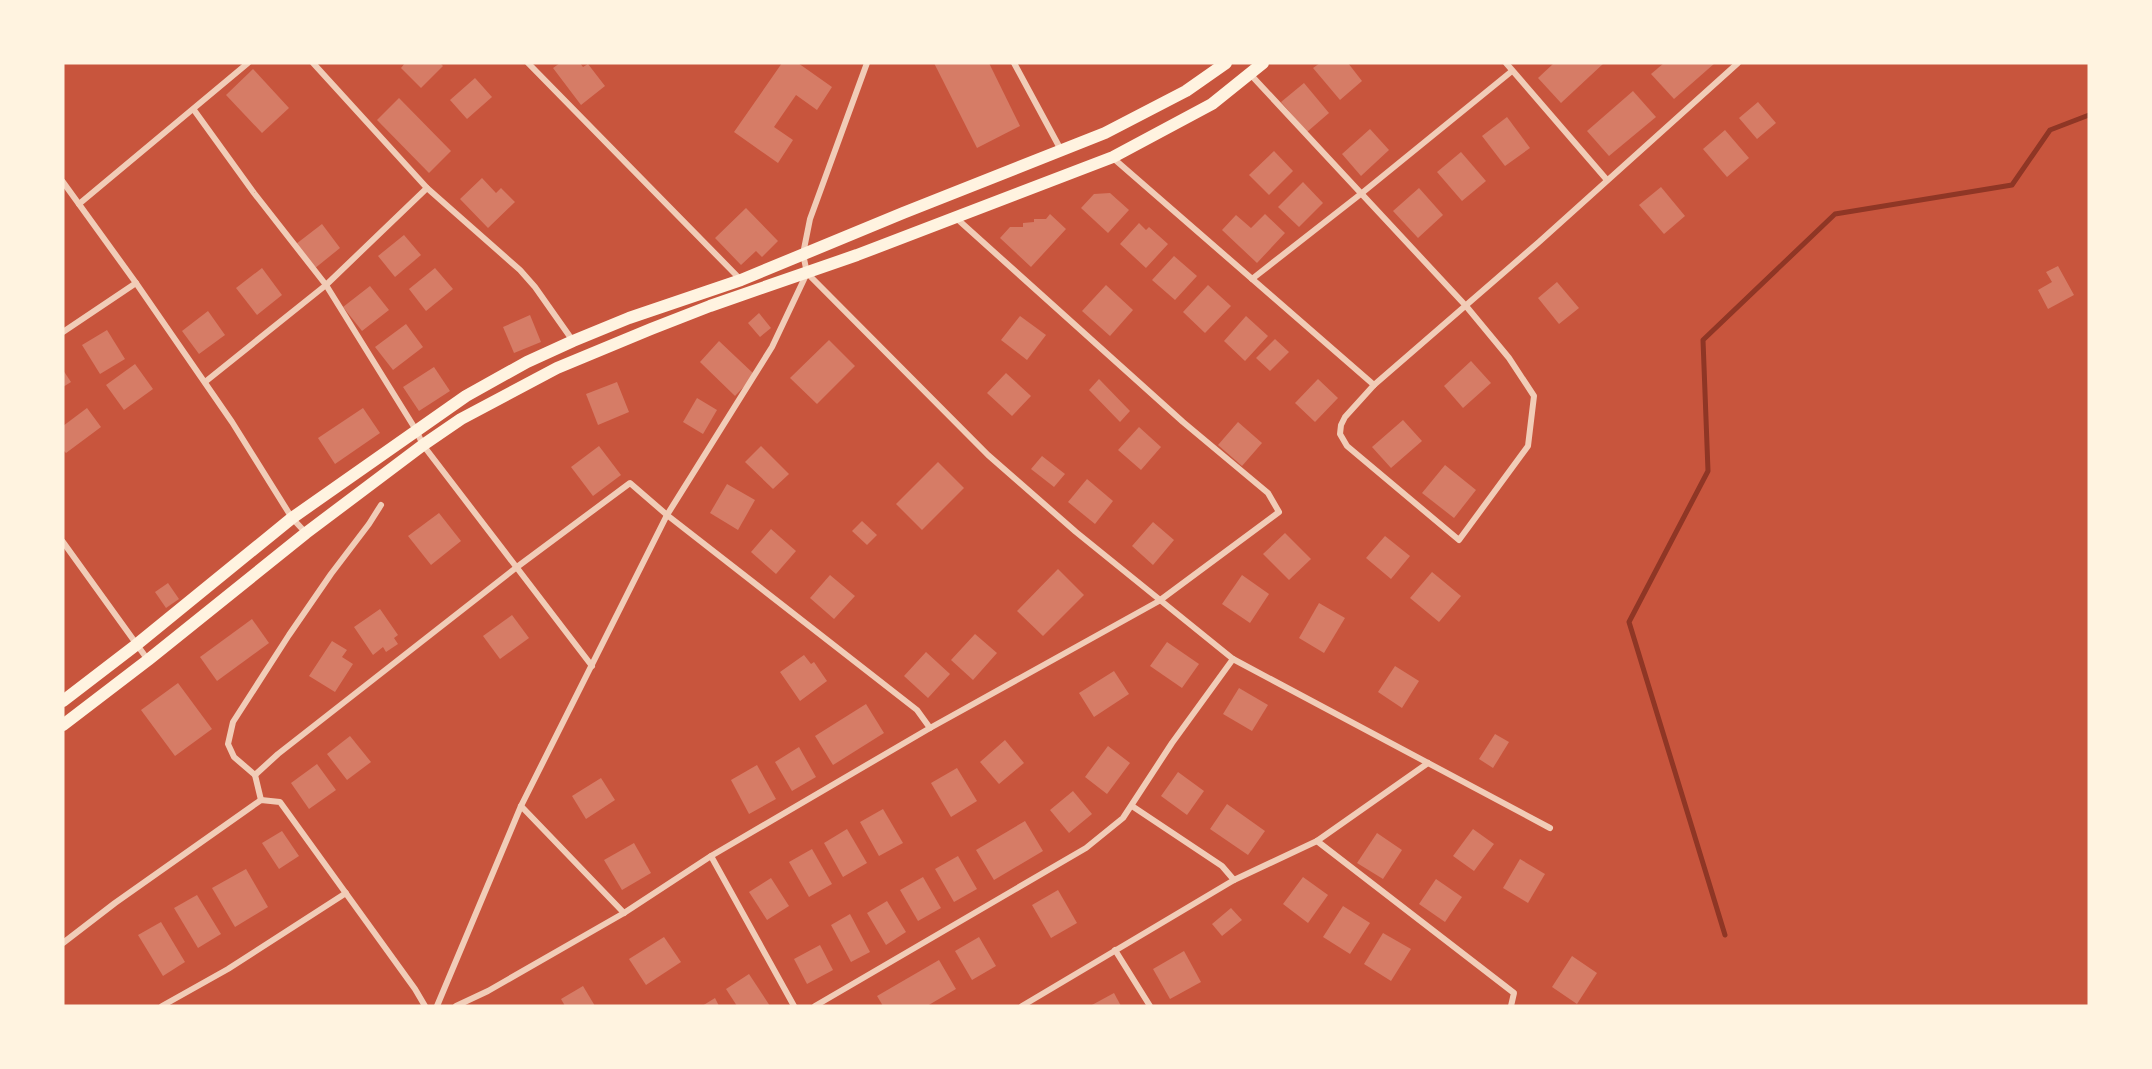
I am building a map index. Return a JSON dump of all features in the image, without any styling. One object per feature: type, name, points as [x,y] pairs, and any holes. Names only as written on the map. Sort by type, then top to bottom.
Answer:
[{"type":"main road","points":[[63,701],[136,645],[292,518],[416,429],[466,396],[527,362],[573,340],[629,318],[741,280],[1105,133],[1186,91],[1226,63]]},
{"type":"main road","points":[[63,725],[306,533],[461,419],[557,368],[700,309],[807,273],[1113,158],[1212,104],[1263,63]]},
{"type":"street","points":[[79,204],[248,63]]},
{"type":"street","points":[[313,63],[427,189],[520,270],[573,340]]},
{"type":"street","points":[[528,63],[741,280]]},
{"type":"street","points":[[867,63],[810,219],[803,254],[807,273],[988,455],[1076,532],[1233,659],[1550,828]]},
{"type":"street","points":[[1014,63],[1061,150]]},
{"type":"street","points":[[1506,63],[1607,180]]},
{"type":"street","points":[[1250,74],[1466,306],[1509,358],[1534,396],[1528,446],[1459,540],[1347,446],[1340,434],[1345,417],[1374,385],[1466,306],[1738,63]]},
{"type":"street","points":[[1252,279],[1512,71]]},
{"type":"street","points":[[194,110],[254,193],[326,285],[416,429],[423,445],[592,666]]},
{"type":"street","points":[[1113,158],[1374,385]]},
{"type":"street","points":[[63,182],[232,422],[292,518],[306,533]]},
{"type":"street","points":[[204,382],[326,285],[427,189]]},
{"type":"street","points":[[456,1006],[488,991],[624,913],[711,856],[930,728],[1159,601],[1279,512],[1268,494],[1183,422],[955,217]]},
{"type":"street","points":[[437,1006],[521,806],[667,515],[771,347],[807,273]]},
{"type":"street","points":[[63,332],[136,283]]},
{"type":"street","points":[[255,775],[278,754],[517,567],[630,483],[667,515],[917,710],[930,728]]},
{"type":"street","points":[[261,800],[255,775],[234,758],[228,744],[233,722],[301,618],[381,504]]},
{"type":"street","points":[[63,542],[148,660]]},
{"type":"street","points":[[815,1006],[1086,848],[1123,818],[1172,743],[1233,659]]},
{"type":"street","points":[[1022,1006],[1234,880],[1317,841],[1428,763]]},
{"type":"street","points":[[63,943],[115,903],[261,800],[280,802],[415,988],[425,1006]]},
{"type":"street","points":[[521,806],[624,913]]},
{"type":"street","points":[[1132,806],[1222,866],[1234,880]]},
{"type":"street","points":[[1317,841],[1514,993],[1511,1006]]},
{"type":"street","points":[[711,856],[794,1006]]},
{"type":"street","points":[[162,1006],[228,969],[346,893]]},
{"type":"street","points":[[1115,950],[1150,1006]]},
{"type":"building","points":[[405,63],[440,63],[443,66],[421,88],[401,68]]},
{"type":"building","points":[[560,63],[580,63],[583,67],[588,64],[605,86],[581,105],[553,68]]},
{"type":"building","points":[[782,63],[798,63],[832,87],[817,110],[796,95],[774,127],[793,140],[778,163],[734,132]]},
{"type":"building","points":[[934,63],[989,63],[1020,126],[977,148]]},
{"type":"building","points":[[1320,63],[1348,63],[1362,81],[1340,100],[1313,68]]},
{"type":"building","points":[[1554,63],[1604,63],[1561,103],[1538,78]]},
{"type":"building","points":[[1664,63],[1715,63],[1674,99],[1651,74]]},
{"type":"building","points":[[253,69],[289,108],[262,133],[226,95]]},
{"type":"building","points":[[475,78],[492,97],[467,119],[450,100]]},
{"type":"building","points":[[1304,83],[1329,113],[1307,132],[1281,102]]},
{"type":"building","points":[[1633,91],[1656,117],[1609,156],[1587,131]]},
{"type":"building","points":[[399,98],[451,151],[429,173],[377,120]]},
{"type":"building","points":[[1758,102],[1776,123],[1757,139],[1739,118]]},
{"type":"building","points":[[1507,117],[1530,148],[1505,166],[1482,136]]},
{"type":"building","points":[[1370,129],[1389,150],[1361,176],[1342,154]]},
{"type":"building","points":[[1725,130],[1749,158],[1727,177],[1703,149]]},
{"type":"building","points":[[1274,151],[1293,171],[1269,195],[1249,175]]},
{"type":"building","points":[[1461,152],[1486,181],[1462,201],[1437,172]]},
{"type":"building","points":[[482,178],[496,193],[501,188],[515,202],[488,228],[460,199]]},
{"type":"building","points":[[1303,182],[1323,203],[1299,227],[1278,207]]},
{"type":"building","points":[[1661,187],[1685,216],[1664,234],[1639,205]]},
{"type":"building","points":[[1419,188],[1443,215],[1418,238],[1393,211]]},
{"type":"building","points":[[1110,193],[1129,210],[1108,233],[1081,208],[1094,194]]},
{"type":"building","points":[[746,208],[778,241],[762,257],[756,251],[741,265],[715,238]]},
{"type":"building","points":[[1050,214],[1066,229],[1031,267],[1000,238],[1010,227],[1023,227],[1023,223],[1034,222],[1034,219],[1046,219]]},
{"type":"building","points":[[1265,214],[1285,233],[1257,263],[1222,230],[1236,215],[1251,228]]},
{"type":"building","points":[[1139,223],[1146,230],[1149,227],[1168,244],[1146,268],[1120,244]]},
{"type":"building","points":[[322,224],[340,248],[314,269],[296,244]]},
{"type":"building","points":[[404,235],[421,255],[395,277],[378,256]]},
{"type":"building","points":[[1174,256],[1197,276],[1175,300],[1152,280]]},
{"type":"building","points":[[2058,266],[2074,295],[2048,309],[2038,290],[2052,282],[2046,272]]},
{"type":"building","points":[[262,268],[282,295],[257,315],[236,288]]},
{"type":"building","points":[[435,268],[453,289],[426,311],[409,289]]},
{"type":"building","points":[[1557,282],[1579,308],[1559,324],[1538,298]]},
{"type":"building","points":[[1106,285],[1133,310],[1110,336],[1082,311]]},
{"type":"building","points":[[1208,285],[1231,306],[1205,333],[1183,312]]},
{"type":"building","points":[[370,286],[389,310],[362,331],[343,307]]},
{"type":"building","points":[[208,311],[225,335],[199,354],[182,331]]},
{"type":"building","points":[[759,313],[771,328],[760,337],[748,323]]},
{"type":"building","points":[[530,315],[541,342],[514,353],[503,327]]},
{"type":"building","points":[[1020,316],[1046,335],[1027,360],[1001,340]]},
{"type":"building","points":[[1246,316],[1268,336],[1245,361],[1224,341]]},
{"type":"building","points":[[406,324],[423,347],[393,370],[375,347]]},
{"type":"building","points":[[107,330],[125,359],[100,374],[82,345]]},
{"type":"building","points":[[1275,339],[1289,352],[1270,371],[1256,358]]},
{"type":"building","points":[[829,340],[855,366],[817,404],[790,378]]},
{"type":"building","points":[[719,341],[755,375],[735,396],[700,362]]},
{"type":"building","points":[[1471,361],[1491,383],[1463,408],[1444,386]]},
{"type":"building","points":[[135,364],[153,389],[124,410],[106,385]]},
{"type":"building","points":[[434,367],[450,391],[419,411],[403,387]]},
{"type":"building","points":[[63,370],[71,382],[63,387]]},
{"type":"building","points":[[1006,373],[1031,396],[1012,416],[987,393]]},
{"type":"building","points":[[1099,379],[1130,411],[1120,422],[1089,390]]},
{"type":"building","points":[[1318,379],[1338,398],[1315,422],[1295,403]]},
{"type":"building","points":[[617,382],[629,412],[598,425],[586,394]]},
{"type":"building","points":[[697,398],[717,410],[703,434],[683,422]]},
{"type":"building","points":[[87,408],[101,427],[66,453],[63,450],[63,426]]},
{"type":"building","points":[[363,408],[380,433],[335,464],[318,438]]},
{"type":"building","points":[[1403,420],[1422,441],[1391,468],[1372,447]]},
{"type":"building","points":[[1238,422],[1262,443],[1242,466],[1218,445]]},
{"type":"building","points":[[1139,427],[1161,447],[1141,470],[1118,450]]},
{"type":"building","points":[[599,446],[621,475],[593,496],[571,467]]},
{"type":"building","points":[[761,446],[789,474],[773,489],[745,462]]},
{"type":"building","points":[[1042,456],[1065,474],[1054,487],[1031,469]]},
{"type":"building","points":[[938,462],[964,488],[922,530],[896,504]]},
{"type":"building","points":[[1445,465],[1476,490],[1454,518],[1422,493]]},
{"type":"building","points":[[1087,479],[1113,501],[1095,524],[1068,502]]},
{"type":"building","points":[[727,484],[755,500],[738,530],[710,513]]},
{"type":"building","points":[[439,513],[461,541],[431,565],[408,536]]},
{"type":"building","points":[[862,521],[877,535],[867,545],[852,531]]},
{"type":"building","points":[[1153,522],[1174,540],[1153,565],[1132,546]]},
{"type":"building","points":[[771,529],[796,551],[776,574],[751,552]]},
{"type":"building","points":[[1285,533],[1311,559],[1289,580],[1263,554]]},
{"type":"building","points":[[1385,536],[1410,556],[1391,579],[1366,558]]},
{"type":"building","points":[[1058,569],[1084,595],[1043,636],[1017,611]]},
{"type":"building","points":[[1432,572],[1461,596],[1439,622],[1410,598]]},
{"type":"building","points":[[830,575],[855,596],[834,619],[810,598]]},
{"type":"building","points":[[1242,575],[1269,594],[1250,623],[1222,604]]},
{"type":"building","points":[[168,583],[179,599],[166,608],[155,592]]},
{"type":"building","points":[[1319,603],[1345,618],[1324,653],[1299,638]]},
{"type":"building","points":[[380,609],[398,635],[394,638],[398,644],[386,652],[383,647],[373,655],[354,627]]},
{"type":"building","points":[[512,615],[529,638],[500,659],[483,636]]},
{"type":"building","points":[[252,619],[269,643],[217,681],[200,657]]},
{"type":"building","points":[[975,634],[997,653],[973,680],[951,660]]},
{"type":"building","points":[[332,641],[347,650],[342,657],[353,664],[335,692],[309,676]]},
{"type":"building","points":[[1167,642],[1199,664],[1182,688],[1150,666]]},
{"type":"building","points":[[926,652],[950,674],[928,698],[904,676]]},
{"type":"building","points":[[804,655],[811,664],[814,662],[827,681],[800,701],[780,672]]},
{"type":"building","points":[[1395,666],[1419,681],[1402,708],[1378,692]]},
{"type":"building","points":[[1114,671],[1129,694],[1094,717],[1079,693]]},
{"type":"building","points":[[178,683],[212,729],[175,756],[141,710]]},
{"type":"building","points":[[1239,688],[1268,705],[1252,731],[1223,714]]},
{"type":"building","points":[[866,704],[884,733],[833,765],[815,736]]},
{"type":"building","points":[[1495,734],[1509,742],[1493,768],[1479,759]]},
{"type":"building","points":[[350,736],[371,762],[347,780],[327,754]]},
{"type":"building","points":[[1005,740],[1024,763],[999,784],[980,762]]},
{"type":"building","points":[[1108,746],[1130,763],[1107,794],[1085,777]]},
{"type":"building","points":[[799,747],[816,777],[792,791],[775,762]]},
{"type":"building","points":[[317,764],[336,790],[309,809],[291,783]]},
{"type":"building","points":[[757,765],[776,799],[749,814],[731,780]]},
{"type":"building","points":[[957,768],[977,801],[951,817],[931,783]]},
{"type":"building","points":[[1178,772],[1204,791],[1187,815],[1161,796]]},
{"type":"building","points":[[601,778],[615,800],[586,819],[572,796]]},
{"type":"building","points":[[1073,791],[1092,814],[1069,833],[1050,810]]},
{"type":"building","points":[[1227,804],[1265,831],[1248,855],[1210,829]]},
{"type":"building","points":[[883,809],[903,843],[879,856],[860,822]]},
{"type":"building","points":[[1025,821],[1043,851],[994,880],[976,850]]},
{"type":"building","points":[[847,829],[867,863],[843,877],[824,843]]},
{"type":"building","points":[[1473,829],[1494,844],[1474,871],[1453,856]]},
{"type":"building","points":[[282,831],[299,856],[279,869],[262,843]]},
{"type":"building","points":[[1377,833],[1402,850],[1383,879],[1357,863]]},
{"type":"building","points":[[634,843],[651,873],[622,890],[604,860]]},
{"type":"building","points":[[812,849],[832,884],[809,897],[789,862]]},
{"type":"building","points":[[958,856],[977,889],[954,902],[935,869]]},
{"type":"building","points":[[1520,859],[1545,874],[1528,903],[1503,888]]},
{"type":"building","points":[[246,869],[268,907],[235,927],[212,888]]},
{"type":"building","points":[[923,877],[941,908],[918,921],[900,890]]},
{"type":"building","points":[[1303,877],[1328,895],[1308,923],[1283,904]]},
{"type":"building","points":[[771,878],[789,906],[767,920],[749,892]]},
{"type":"building","points":[[1436,879],[1462,897],[1445,922],[1419,904]]},
{"type":"building","points":[[1058,890],[1077,923],[1051,938],[1032,905]]},
{"type":"building","points":[[197,895],[221,934],[198,948],[174,908]]},
{"type":"building","points":[[887,901],[906,932],[886,945],[867,913]]},
{"type":"building","points":[[1343,906],[1370,923],[1350,954],[1323,937]]},
{"type":"building","points":[[1231,908],[1242,920],[1222,936],[1212,924]]},
{"type":"building","points":[[850,914],[870,952],[851,962],[831,925]]},
{"type":"building","points":[[161,922],[185,962],[163,976],[138,935]]},
{"type":"building","points":[[1383,933],[1411,949],[1391,981],[1364,964]]},
{"type":"building","points":[[664,937],[681,962],[646,985],[629,959]]},
{"type":"building","points":[[979,937],[996,966],[972,980],[955,951]]},
{"type":"building","points":[[820,945],[833,970],[807,984],[794,959]]},
{"type":"building","points":[[1184,951],[1201,982],[1170,999],[1153,969]]},
{"type":"building","points":[[1572,956],[1597,973],[1577,1004],[1552,987]]},
{"type":"building","points":[[939,960],[956,989],[927,1006],[883,1006],[877,996]]},
{"type":"building","points":[[749,974],[770,1006],[737,1006],[726,989]]},
{"type":"building","points":[[583,986],[595,1006],[565,1006],[561,999]]},
{"type":"building","points":[[1114,993],[1121,1006],[1090,1006]]},
{"type":"building","points":[[715,998],[719,1006],[702,1006]]},
{"type":"waterway","points":[[1725,935],[1629,622],[1708,471],[1703,340],[1835,214],[2012,185],[2050,130],[2089,115]]}]
